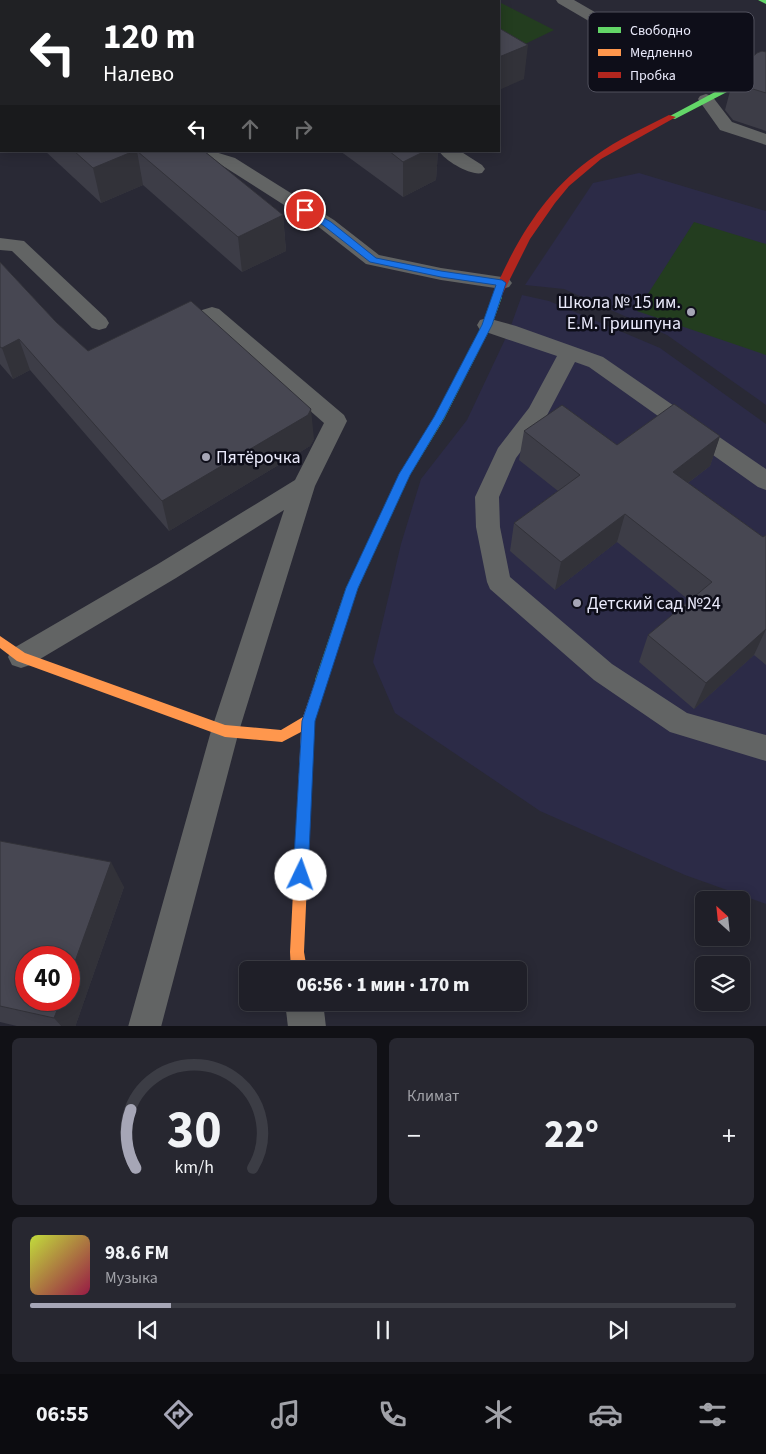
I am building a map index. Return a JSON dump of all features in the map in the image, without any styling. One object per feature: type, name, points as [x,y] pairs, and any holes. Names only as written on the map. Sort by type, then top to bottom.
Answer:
[{"type":"street","points":[[761,0],[766,2]]},
{"type":"street","points":[[298,961],[308,721],[352,588],[405,474],[439,418],[487,325],[502,283],[521,246],[569,181],[598,157],[720,92]]},
{"type":"street","points":[[0,641],[21,656],[225,731],[282,736],[308,721]]},
{"type":"street","points":[[305,1011],[307,1026]]},
{"type":"lane","points":[[563,0],[588,14]]},
{"type":"lane","points":[[706,99],[726,126],[766,140]]},
{"type":"lane","points":[[196,152],[229,162],[327,224],[373,260],[441,274],[502,283]]},
{"type":"lane","points":[[449,152],[476,169]]},
{"type":"lane","points":[[0,244],[17,245],[99,322]]},
{"type":"lane","points":[[144,1026],[225,731],[304,486],[336,421],[212,314],[156,332]]},
{"type":"lane","points":[[487,325],[596,362],[766,481]]},
{"type":"lane","points":[[570,352],[537,413],[506,454],[487,497],[488,527],[499,582],[603,672],[680,722],[766,748]]},
{"type":"lane","points":[[21,656],[167,571],[304,486]]},
{"type":"shaded area","name":"Школа № 15 им. Е.М. Гришпуна","points":[[639,173],[766,211],[766,405],[667,335],[564,289],[525,285],[593,183]]},
{"type":"shaded area","name":"Детский сад №24","points":[[522,295],[549,301],[660,348],[766,424],[766,904],[750,898],[750,891],[730,891],[685,875],[540,811],[395,713],[373,662],[401,544],[421,479],[467,420],[509,331]]},
{"type":"green space","points":[[500,3],[554,30],[521,46],[500,35]]},
{"type":"green space","points":[[694,222],[766,244],[766,355],[637,311]]},
{"type":"building","points":[[500,29],[528,45],[500,57]]},
{"type":"building","points":[[766,52],[766,93],[754,89],[754,56],[757,53]]},
{"type":"building","points":[[75,152],[132,152],[93,168]]},
{"type":"building","points":[[138,152],[205,152],[283,215],[238,237]]},
{"type":"building","points":[[390,152],[423,152],[403,162]]},
{"type":"building","points":[[0,262],[56,322],[88,351],[191,301],[311,409],[308,415],[162,501],[19,339],[2,348],[0,347]]},
{"type":"building","points":[[674,404],[720,436],[673,472],[763,537],[766,535],[766,629],[706,683],[648,635],[712,582],[625,514],[561,562],[514,523],[580,475],[524,431],[562,405],[617,445]]},
{"type":"building","points":[[0,841],[111,862],[80,948],[80,946],[15,946],[15,1009],[0,1006]]},
{"type":"building","points":[[22,1011],[57,1011],[54,1018]]},
{"type":"traffic: fast","points":[[761,0],[766,2]]},
{"type":"traffic: fast","points":[[754,77],[766,74]]},
{"type":"traffic: fast","points":[[672,117],[721,92]]},
{"type":"traffic: fast","points":[[321,680],[352,588],[405,474],[439,419],[487,325],[497,297]]},
{"type":"traffic: slow","points":[[0,641],[21,657],[225,731],[282,736],[308,721]]},
{"type":"traffic: slow","points":[[298,961],[308,721],[321,680]]},
{"type":"traffic: jam","points":[[497,297],[525,239],[551,201],[566,184],[598,157],[672,117]]},
{"type":"place","name":"Школа № 15 им. Е.М. Гришпуна","points":[[691,312]]},
{"type":"place","name":"Пятёрочка","points":[[206,457]]},
{"type":"place","name":"Детский сад №24","points":[[577,603]]},
{"type":"route","points":[[301,875],[308,721],[352,588],[405,474],[439,418],[487,325],[502,283],[441,274],[373,260],[327,224],[305,210]]}]
